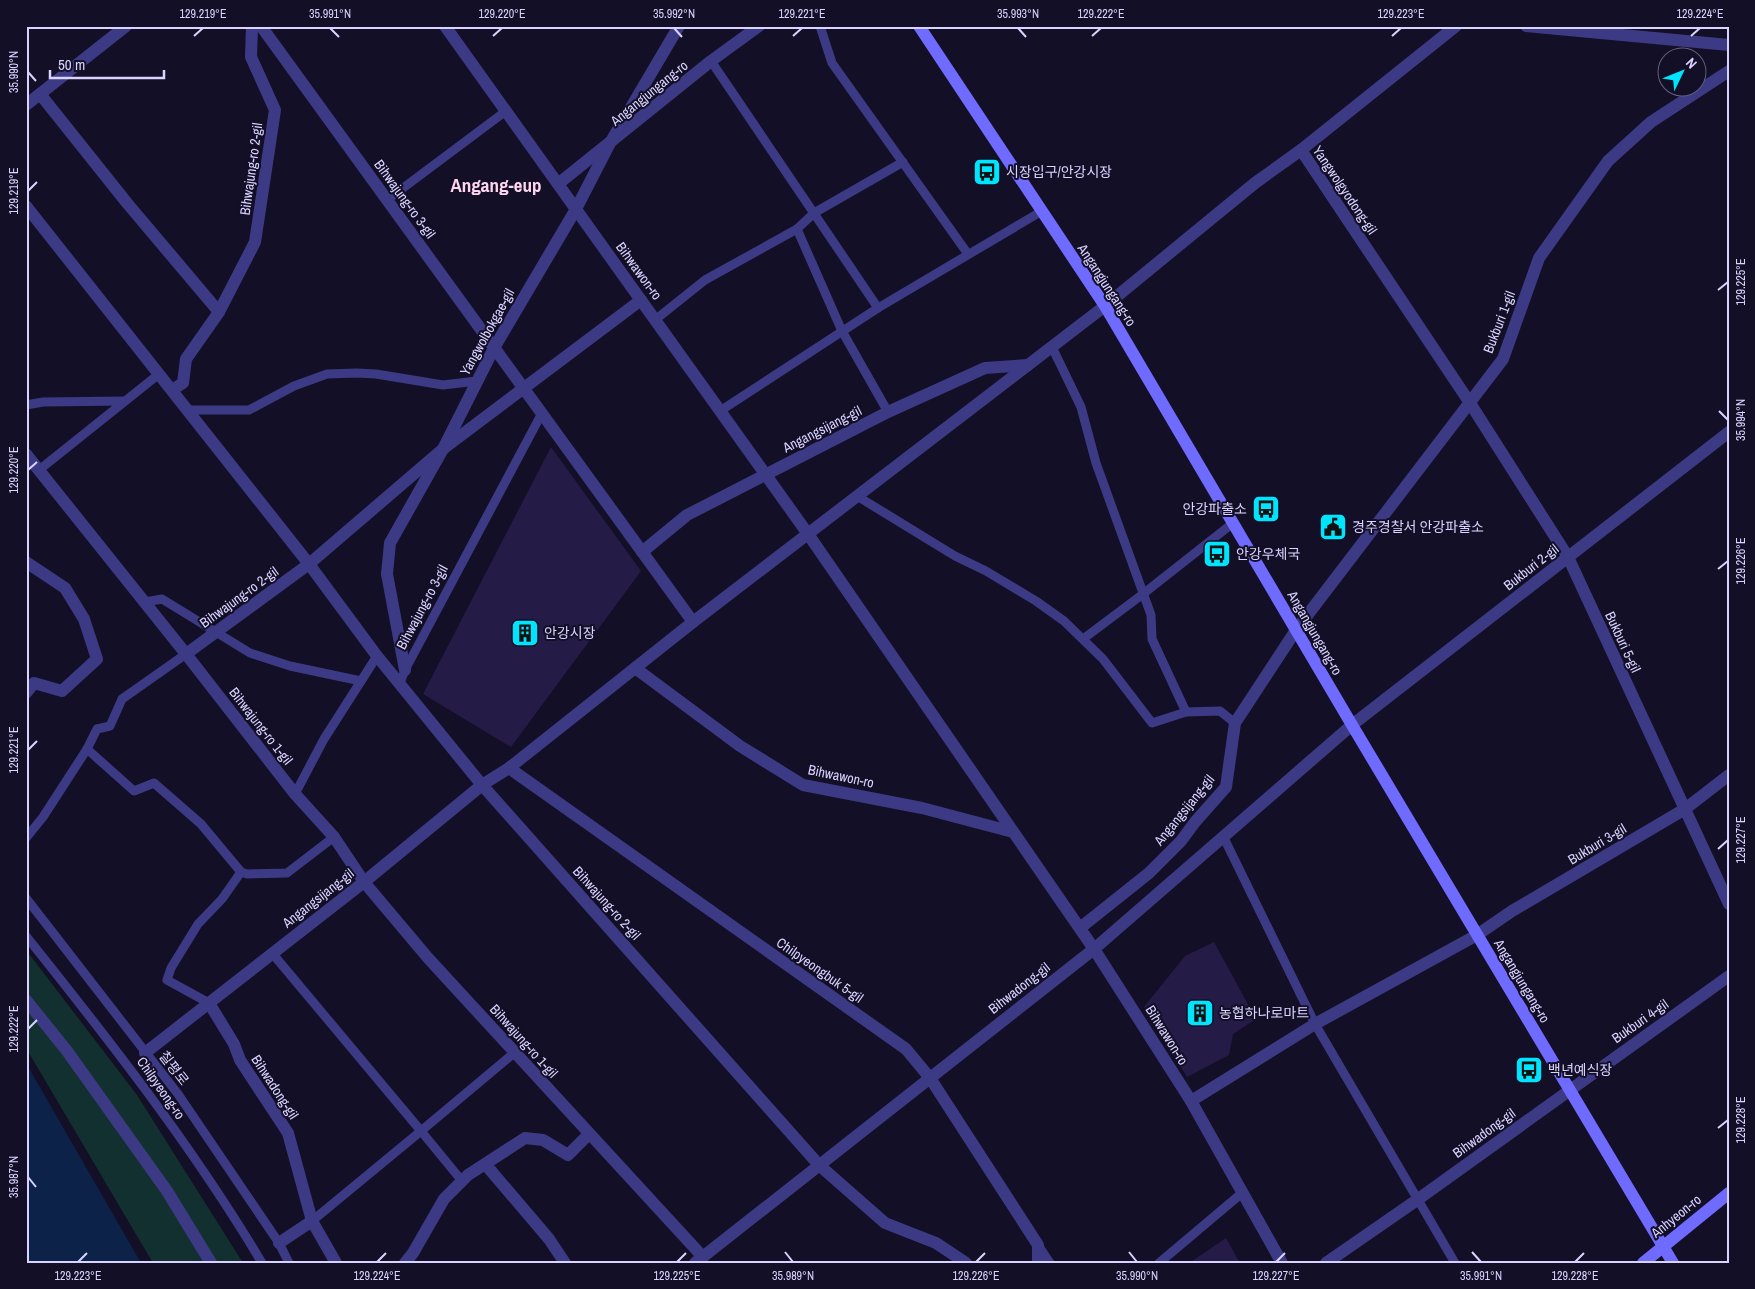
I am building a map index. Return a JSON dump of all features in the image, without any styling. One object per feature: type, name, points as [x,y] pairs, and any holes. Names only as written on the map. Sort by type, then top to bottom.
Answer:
[{"type":"main road","name":"Angangjungang-ro","points":[[919,26],[1105,306],[1673,1263]]},
{"type":"main road","name":"Anhyeon-ro","points":[[1643,1263],[1729,1194]]},
{"type":"street","points":[[26,105],[126,26]]},
{"type":"street","name":"Bihwajung-ro 2-gil","points":[[172,390],[182,383],[186,359],[219,312],[256,242],[274,110],[251,57],[252,26]]},
{"type":"street","name":"Bihwajung-ro 3-gil","points":[[261,26],[693,622]]},
{"type":"street","name":"Bihwawon-ro","points":[[445,26],[808,534],[1094,948],[1191,1101],[1282,1263]]},
{"type":"street","name":"Yangwolbokgae-gil","points":[[405,670],[387,574],[390,543],[443,449],[494,348],[576,209],[610,143],[679,26]]},
{"type":"street","name":"Angangjungang-ro","points":[[558,184],[711,61],[759,26]]},
{"type":"street","points":[[1301,150],[1456,26]]},
{"type":"street","points":[[1526,26],[1729,45]]},
{"type":"street","name":"Bukburi 1-gil","points":[[1296,630],[1503,359],[1539,258],[1608,161],[1651,122],[1729,71]]},
{"type":"street","points":[[40,94],[127,203],[219,312]]},
{"type":"street","name":"Yangwolgyodong-gil","points":[[1105,306],[1256,183],[1301,150],[1470,403]]},
{"type":"street","name":"Bihwajung-ro 2-gil","points":[[26,206],[309,564],[377,656],[482,785],[819,1165]]},
{"type":"street","points":[[309,564],[443,449],[641,300]]},
{"type":"street","points":[[509,768],[693,622],[1105,306]]},
{"type":"street","name":"Angangsijang-gil","points":[[642,552],[687,515],[888,412],[985,368],[1028,365]]},
{"type":"street","name":"Bukburi 5-gil","points":[[1470,403],[1568,557],[1729,904]]},
{"type":"street","name":"Bukburi 2-gil","points":[[1352,725],[1729,432]]},
{"type":"street","name":"Bihwajung-ro 1-gil","points":[[26,454],[295,794],[334,837],[364,882],[428,958],[589,1134],[699,1260]]},
{"type":"street","points":[[26,562],[65,588],[84,619],[97,659],[62,691],[34,682],[26,693]]},
{"type":"street","name":"Bihwajung-ro 2-gil","points":[[186,654],[309,564]]},
{"type":"street","name":"Angangsijang-gil","points":[[1080,928],[1149,873],[1181,841],[1226,786],[1235,724],[1296,630]]},
{"type":"street","name":"Bihwawon-ro","points":[[635,668],[740,746],[803,786],[922,808],[1013,832]]},
{"type":"street","name":"Bihwadong-gil","points":[[699,1260],[1094,948],[1352,725]]},
{"type":"street","name":"Angangsijang-gil","points":[[145,1053],[364,882],[482,785],[509,768]]},
{"type":"street","name":"Chilpyeongbuk 5-gil","points":[[509,768],[906,1049],[930,1078],[1038,1245]]},
{"type":"street","name":"Bukburi 3-gil","points":[[1477,934],[1512,911],[1685,809],[1729,775]]},
{"type":"street","points":[[1191,1101],[1315,1024],[1477,934]]},
{"type":"street","name":"Bukburi 4-gil","points":[[1569,1090],[1729,976]]},
{"type":"street","points":[[26,1000],[67,1051],[168,1191],[211,1263]]},
{"type":"street","name":"Bihwadong-gil","points":[[209,1003],[234,1044],[240,1060],[288,1133],[312,1221],[336,1263]]},
{"type":"street","name":"Bihwadong-gil","points":[[1326,1263],[1569,1090]]},
{"type":"street","points":[[405,1263],[413,1253],[444,1199],[468,1175],[525,1138],[543,1140],[568,1155],[589,1134]]},
{"type":"street","points":[[486,1165],[549,1239],[565,1263]]},
{"type":"street","points":[[819,1165],[885,1223],[936,1243],[966,1263]]},
{"type":"street","points":[[278,1243],[312,1221]]},
{"type":"street","points":[[1038,1245],[1038,1263]]},
{"type":"lane","points":[[820,26],[832,63],[968,254]]},
{"type":"lane","points":[[711,61],[878,308]]},
{"type":"lane","points":[[387,200],[506,111]]},
{"type":"lane","points":[[655,320],[705,280],[797,229],[814,214],[903,162]]},
{"type":"lane","points":[[720,411],[878,308],[1042,211]]},
{"type":"lane","points":[[797,229],[842,331],[888,412]]},
{"type":"lane","points":[[1052,347],[1080,407],[1096,463],[1151,615],[1152,639],[1186,712]]},
{"type":"lane","points":[[187,410],[249,410],[294,386],[327,374],[357,372],[443,385],[477,381]]},
{"type":"lane","points":[[39,470],[159,374]]},
{"type":"lane","points":[[26,405],[43,402],[125,401]]},
{"type":"lane","name":"Bihwajung-ro 3-gil","points":[[400,683],[405,670],[542,414]]},
{"type":"lane","points":[[858,496],[955,556],[986,571],[1036,601],[1064,621],[1104,659],[1152,723],[1186,712],[1220,711],[1235,724]]},
{"type":"lane","points":[[1083,639],[1233,523]]},
{"type":"lane","points":[[145,602],[162,599],[250,653],[290,666],[360,681]]},
{"type":"lane","points":[[26,838],[43,817],[98,729],[110,726],[122,699],[186,654]]},
{"type":"lane","points":[[295,794],[324,740],[377,656]]},
{"type":"lane","points":[[87,749],[134,791],[154,783],[201,824],[241,872],[247,874],[287,873],[334,837]]},
{"type":"lane","points":[[1223,836],[1315,1024],[1455,1263]]},
{"type":"lane","points":[[209,1003],[167,980],[171,968],[198,924],[222,899],[241,872]]},
{"type":"lane","name":"칠평로","points":[[26,898],[178,1094],[290,1263]]},
{"type":"lane","name":"Chilpyeong-ro","points":[[26,936],[124,1060],[238,1222],[262,1263]]},
{"type":"lane","points":[[272,953],[462,1181]]},
{"type":"lane","points":[[312,1221],[514,1053]]},
{"type":"lane","points":[[1159,1263],[1242,1193]]},
{"type":"lane","points":[[1038,1245],[1050,1263]]},
{"type":"green space","points":[[26,950],[137,1095],[243,1263],[153,1263],[26,1048]]},
{"type":"water","points":[[26,1063],[141,1263],[26,1263]]},
{"type":"building","name":"안강시장","points":[[551,447],[641,571],[511,747],[423,694]]},
{"type":"building","name":"농협하나로마트","points":[[1214,942],[1256,1019],[1233,1034],[1229,1055],[1187,1077],[1144,1007],[1185,956]]},
{"type":"building","points":[[1226,1238],[1240,1263],[1189,1263]]},
{"type":"place","name":"시장입구/안강시장","points":[[987,172]]},
{"type":"place","name":"안강파출소","points":[[1266,509]]},
{"type":"place","name":"경주경찰서 안강파출소","points":[[1333,527]]},
{"type":"place","name":"안강우체국","points":[[1217,554]]},
{"type":"place","name":"안강시장","points":[[525,633]]},
{"type":"place","name":"농협하나로마트","points":[[1200,1013]]},
{"type":"place","name":"백년예식장","points":[[1529,1070]]},
{"type":"district","name":"Angang-eup","points":[[496,185]]}]
